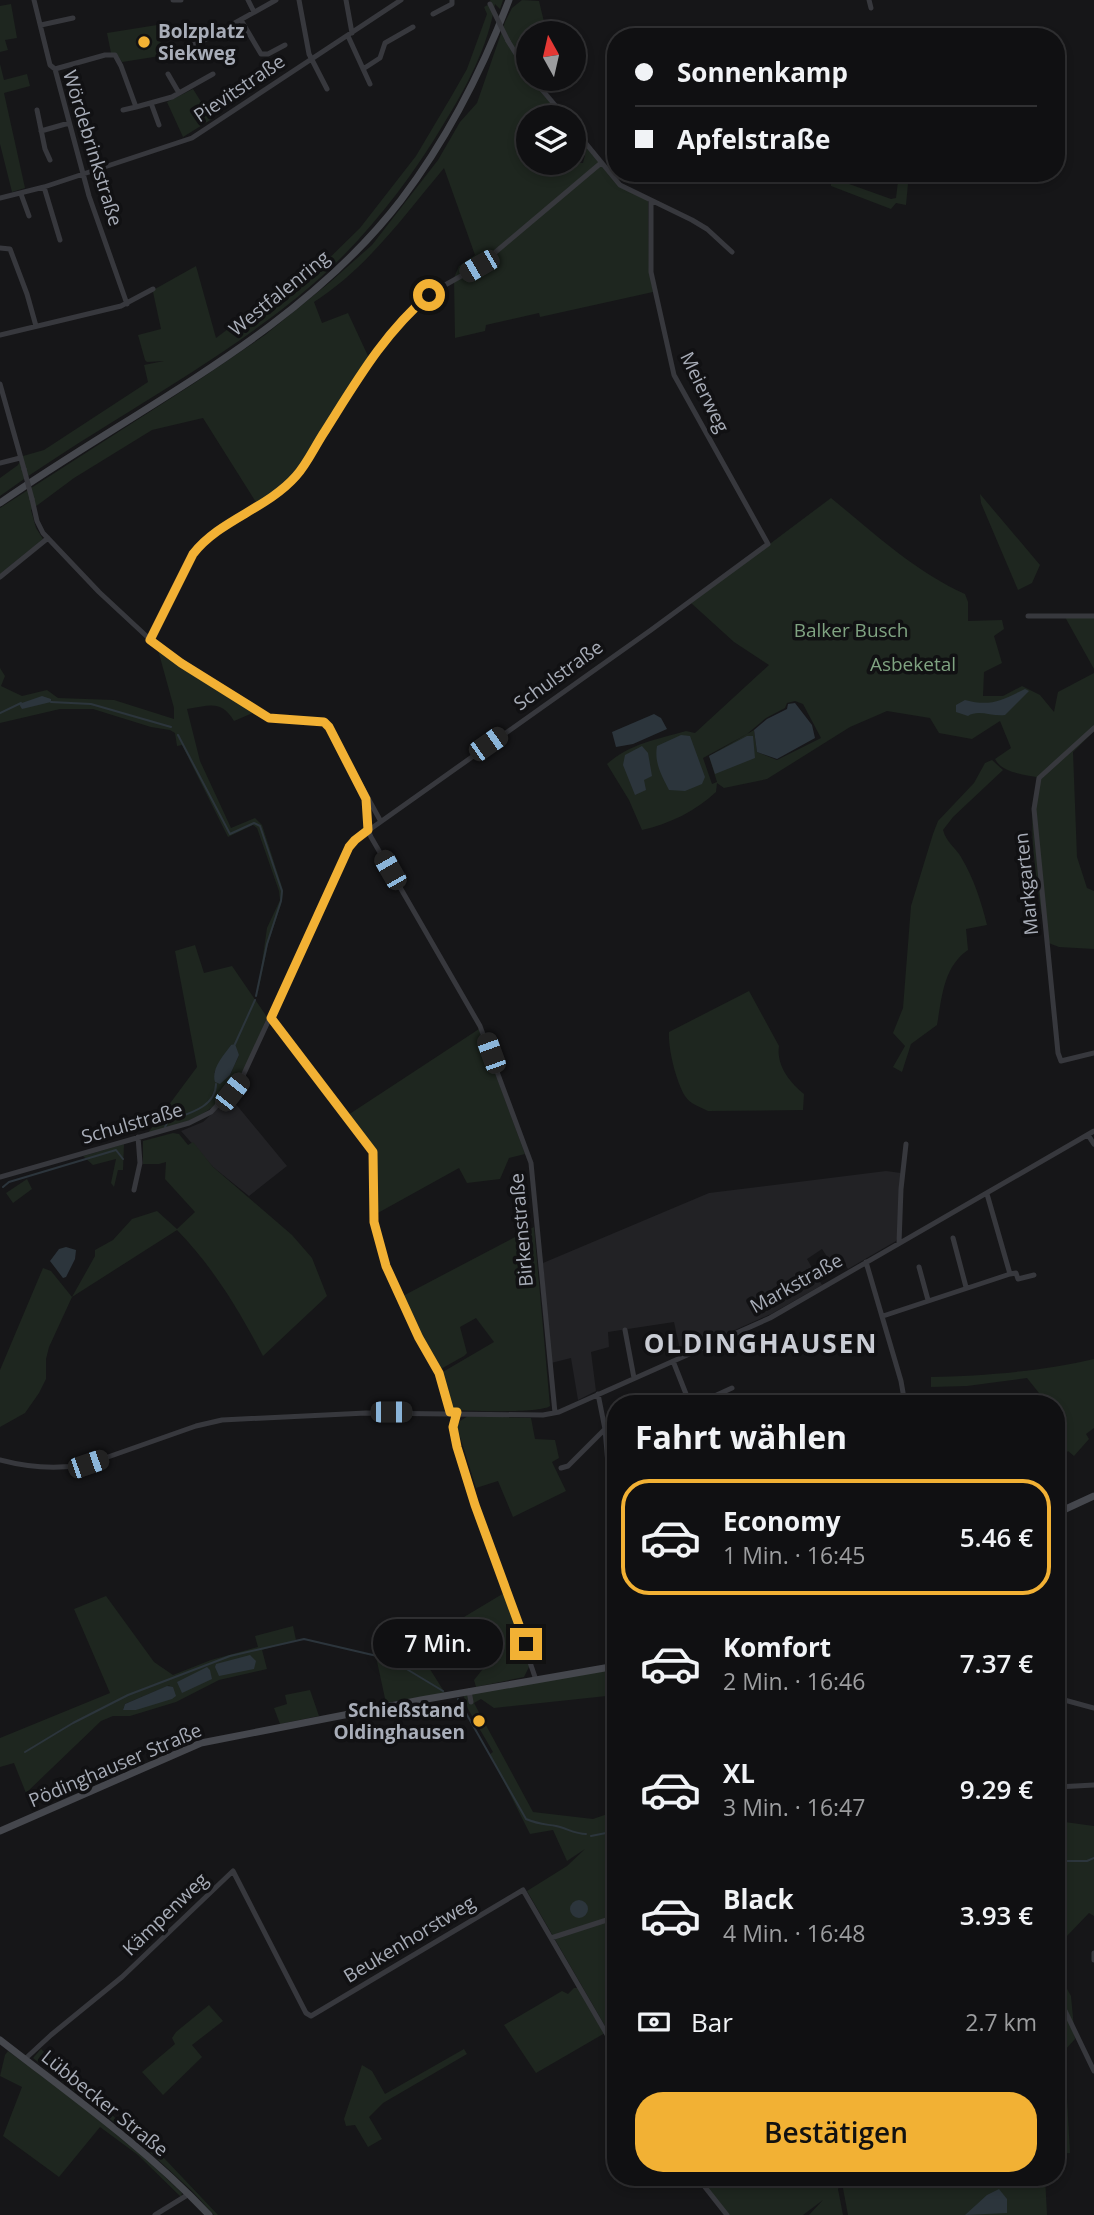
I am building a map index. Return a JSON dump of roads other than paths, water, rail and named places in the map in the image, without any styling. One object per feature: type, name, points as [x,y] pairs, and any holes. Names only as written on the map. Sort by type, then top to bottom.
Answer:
[{"type":"main road","name":"Westfalenring","points":[[0,503],[243,344],[287,312],[338,267],[400,202],[422,171],[458,112],[508,2]]},
{"type":"main road","points":[[1065,1509],[1094,1496]]},
{"type":"main road","name":"Pödinghauser Straße","points":[[0,1831],[201,1743],[607,1666]]},
{"type":"main road","name":"Lübbecker Straße","points":[[0,2040],[119,2131],[209,2215]]},
{"type":"street","name":"Wördebrinkstraße","points":[[34,0],[50,65],[55,69],[83,173],[127,304]]},
{"type":"street","points":[[173,0],[181,0]]},
{"type":"street","points":[[248,0],[254,12]]},
{"type":"street","points":[[186,47],[199,43],[276,0]]},
{"type":"street","points":[[299,0],[312,59],[327,89]]},
{"type":"street","points":[[346,0],[350,34],[370,85]]},
{"type":"street","name":"Pievitstraße","points":[[0,198],[44,187],[192,138],[401,0]]},
{"type":"street","points":[[433,14],[452,4],[452,0]]},
{"type":"street","points":[[869,0],[871,8]]},
{"type":"street","points":[[489,2],[516,54]]},
{"type":"street","points":[[41,25],[73,18]]},
{"type":"street","points":[[241,20],[261,54],[268,54],[285,45]]},
{"type":"street","points":[[363,69],[379,59],[385,43],[413,27]]},
{"type":"street","points":[[55,69],[105,55],[115,55],[136,107]]},
{"type":"street","points":[[168,74],[179,93]]},
{"type":"street","points":[[123,110],[179,93],[214,74]]},
{"type":"street","points":[[543,91],[555,105]]},
{"type":"street","points":[[151,103],[159,125]]},
{"type":"street","points":[[37,110],[50,160]]},
{"type":"street","points":[[41,131],[69,123]]},
{"type":"street","points":[[586,144],[607,170]]},
{"type":"street","points":[[150,640],[201,543],[296,476],[370,360],[408,313],[429,295],[479,266],[601,163]]},
{"type":"street","points":[[617,182],[707,229],[732,252]]},
{"type":"street","points":[[44,187],[61,240]]},
{"type":"street","points":[[21,194],[29,216]]},
{"type":"street","name":"Meierweg","points":[[651,201],[651,272],[669,362],[768,544]]},
{"type":"street","points":[[0,248],[10,249],[36,326]]},
{"type":"street","points":[[0,335],[127,304],[153,289]]},
{"type":"street","points":[[0,384],[2,401],[37,521],[48,538],[99,592],[150,640],[181,663],[269,718],[324,722],[380,820]]},
{"type":"street","points":[[0,463],[20,458]]},
{"type":"street","points":[[0,577],[48,538]]},
{"type":"street","name":"Schulstraße","points":[[0,1177],[201,1118],[223,1101],[241,1080],[349,847],[355,840],[768,544]]},
{"type":"street","points":[[1028,616],[1094,616]]},
{"type":"street","name":"Markgarten","points":[[1094,728],[1039,778],[1034,809],[1058,1053],[1061,1061],[1094,1053]]},
{"type":"street","points":[[366,799],[368,830]]},
{"type":"street","name":"Birkenstraße","points":[[368,830],[480,1026],[531,1164],[555,1413]]},
{"type":"street","points":[[271,1018],[373,1152],[374,1222],[386,1266],[419,1338],[439,1373],[454,1412],[453,1427],[457,1447],[536,1680]]},
{"type":"street","points":[[1091,1133],[1094,1144]]},
{"type":"street","name":"Markstraße","points":[[0,1461],[29,1467],[88,1464],[196,1426],[222,1420],[366,1413],[555,1413],[770,1318],[1091,1133]]},
{"type":"street","points":[[134,1190],[140,1163],[138,1137]]},
{"type":"street","points":[[899,1243],[906,1144]]},
{"type":"street","points":[[987,1194],[1010,1274]]},
{"type":"street","points":[[953,1238],[966,1287]]},
{"type":"street","points":[[866,1262],[903,1395]]},
{"type":"street","points":[[919,1267],[928,1300]]},
{"type":"street","points":[[883,1316],[1010,1274],[1016,1273],[1018,1279],[1034,1275]]},
{"type":"street","points":[[625,1330],[634,1377]]},
{"type":"street","points":[[673,1361],[686,1395]]},
{"type":"street","points":[[717,1395],[732,1388]]},
{"type":"street","points":[[598,1394],[607,1452]]},
{"type":"street","points":[[561,1468],[568,1466],[605,1429]]},
{"type":"street","points":[[469,1691],[471,1702]]},
{"type":"street","points":[[1065,1700],[1094,1708]]},
{"type":"street","points":[[1065,1786],[1094,1784]]},
{"type":"street","name":"Kämpenweg","points":[[25,2059],[122,1977],[233,1871],[306,2013],[311,2016]]},
{"type":"street","name":"Beukenhorstweg","points":[[311,2016],[523,1890],[551,1938]]},
{"type":"street","points":[[607,1920],[551,1938],[607,2034]]},
{"type":"street","points":[[1094,1953],[1094,1960]]},
{"type":"street","points":[[1065,2009],[1091,2059],[1094,2071]]},
{"type":"street","points":[[704,2186],[727,2215]]},
{"type":"street","points":[[155,2215],[189,2194]]},
{"type":"waterway","points":[[51,702],[91,704],[171,727]]},
{"type":"waterway","points":[[0,713],[21,703]]},
{"type":"waterway","points":[[178,735],[230,834],[254,823],[260,826],[282,891],[256,996]]},
{"type":"waterway","points":[[235,1044],[255,1000]]},
{"type":"waterway","points":[[165,1127],[168,1121],[206,1104],[215,1092],[216,1084]]},
{"type":"waterway","points":[[3,1187],[9,1182],[116,1150],[123,1159]]},
{"type":"waterway","points":[[25,1752],[73,1723],[128,1695],[230,1656],[304,1639],[390,1659],[443,1691]]},
{"type":"waterway","points":[[458,1699],[526,1819],[586,1834]]},
{"type":"waterway","points":[[591,1836],[607,1833]]},
{"type":"waterway","points":[[1065,1861],[1087,1861],[1094,1858]]},
{"type":"place","name":"Bolzplatz Siekweg","points":[[144,42]]},
{"type":"place","name":"Schießstand Oldinghausen","points":[[479,1721]]},
{"type":"district","name":"OLDINGHAUSEN","points":[[761,1344]]},
{"type":"park label","name":"Balker Busch","points":[[851,630]]},
{"type":"park label","name":"Asbeketal","points":[[913,664]]}]
